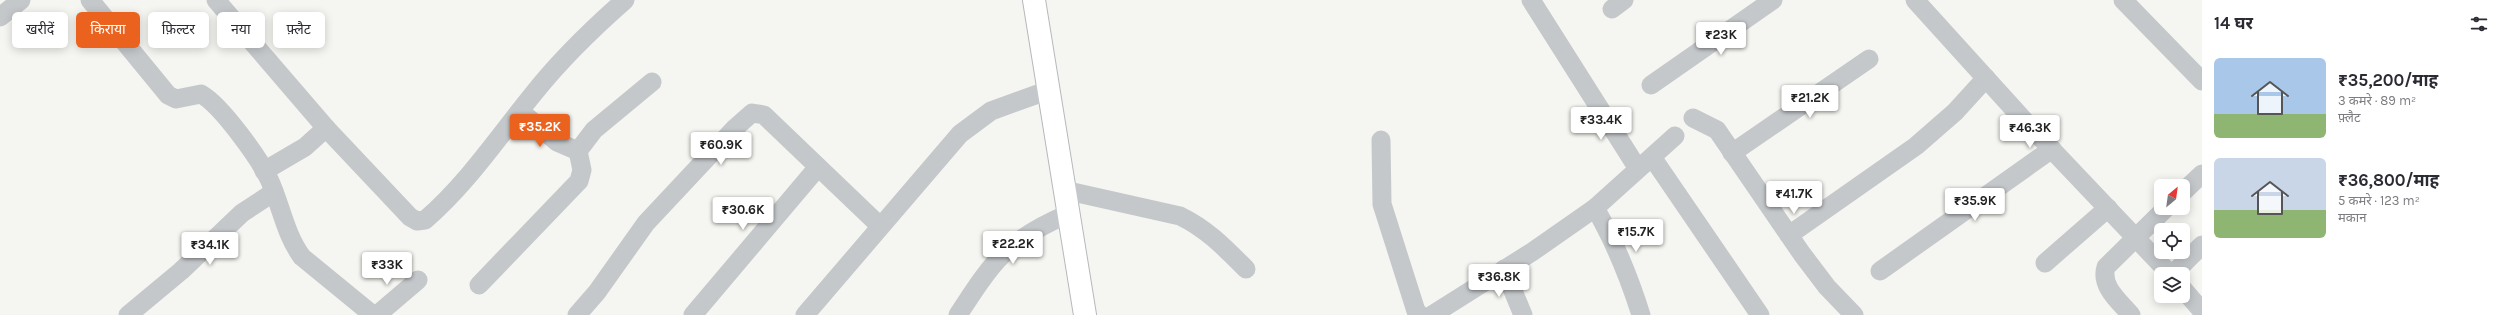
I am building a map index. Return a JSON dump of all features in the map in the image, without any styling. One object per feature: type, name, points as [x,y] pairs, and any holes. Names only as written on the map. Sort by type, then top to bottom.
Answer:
[{"type":"main road","points":[[1034,0],[1085,315]]},
{"type":"street","points":[[0,17],[21,0]]},
{"type":"street","points":[[90,0],[168,95],[176,99],[195,94],[208,97],[256,157],[264,171],[274,192],[293,246],[302,257],[372,315]]},
{"type":"street","points":[[216,0],[326,128],[410,217],[418,221],[425,220],[479,162],[520,111],[580,41],[625,0]]},
{"type":"street","points":[[1531,0],[1638,169]]},
{"type":"street","points":[[1651,85],[1773,0]]},
{"type":"street","points":[[1915,0],[2052,149],[2164,267]]},
{"type":"street","points":[[2123,0],[2202,81]]},
{"type":"street","points":[[1732,153],[1869,60]]},
{"type":"street","points":[[1789,235],[1916,146],[1955,112],[1986,78]]},
{"type":"street","points":[[479,285],[579,181],[582,170],[578,151],[594,130],[652,82]]},
{"type":"street","points":[[805,315],[940,156],[975,121],[1005,104],[1049,90]]},
{"type":"street","points":[[520,111],[557,142],[578,151]]},
{"type":"street","points":[[577,315],[597,292],[646,223],[735,128],[752,113],[764,115],[880,226]]},
{"type":"street","points":[[1693,118],[1717,130],[1789,235],[1827,287],[1854,315]]},
{"type":"street","points":[[264,171],[305,147],[326,128]]},
{"type":"street","points":[[1432,315],[1504,269],[1594,208],[1675,136]]},
{"type":"street","points":[[1381,140],[1382,204],[1402,274],[1416,311],[1420,315]]},
{"type":"street","points":[[1880,271],[2052,149]]},
{"type":"street","points":[[1652,157],[1760,315]]},
{"type":"street","points":[[693,315],[818,167]]},
{"type":"street","points":[[2190,185],[2202,174]]},
{"type":"street","points":[[1064,190],[1180,216],[1197,224],[1212,235],[1246,269]]},
{"type":"street","points":[[128,315],[181,271],[242,213],[274,192]]},
{"type":"street","points":[[1594,208],[1613,238],[1641,315]]},
{"type":"street","points":[[2045,263],[2108,208]]},
{"type":"street","points":[[958,315],[979,283],[1003,253],[1038,227],[1068,214]]},
{"type":"street","points":[[2131,315],[2106,284],[2103,276],[2106,267],[2159,215]]},
{"type":"street","points":[[2178,267],[2202,245]]},
{"type":"street","points":[[1504,269],[1523,315]]},
{"type":"street","points":[[377,315],[418,280]]},
{"type":"street","points":[[2190,298],[2202,311]]}]
